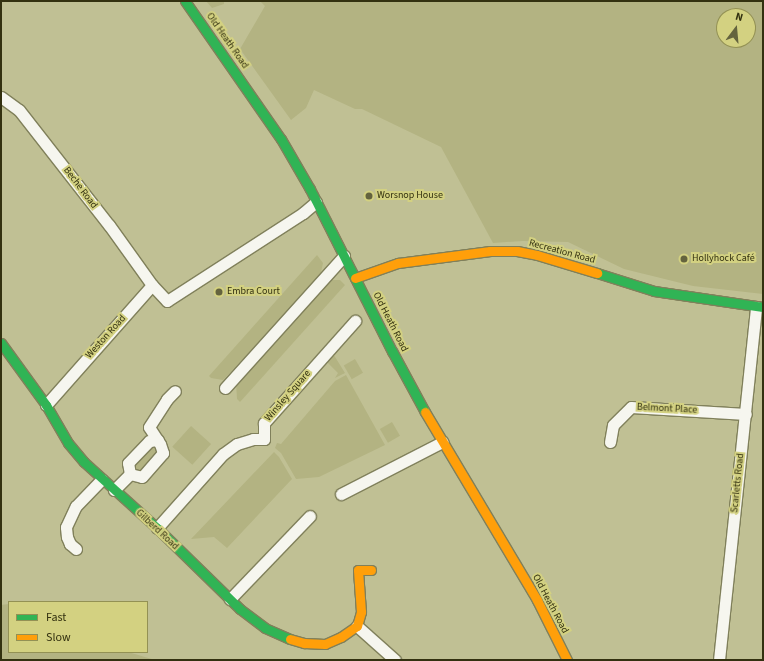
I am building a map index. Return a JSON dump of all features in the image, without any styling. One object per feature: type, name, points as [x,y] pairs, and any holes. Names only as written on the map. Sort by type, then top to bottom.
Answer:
[{"type":"street","name":"Old Heath Road","points":[[185,1],[281,139],[316,202],[442,442],[537,600],[566,660]]},
{"type":"street","name":"Beche Road","points":[[1,97],[19,110],[29,122],[109,225],[152,286]]},
{"type":"street","points":[[152,286],[167,301],[303,213],[316,202]]},
{"type":"street","name":"Recreation Road","points":[[355,278],[398,263],[490,251],[516,251],[569,264],[654,291],[760,307]]},
{"type":"street","points":[[225,388],[344,256]]},
{"type":"street","name":"Weston Road","points":[[46,405],[152,286]]},
{"type":"street","name":"Scarletts Road","points":[[719,660],[746,414],[760,307]]},
{"type":"street","name":"Winsley Square","points":[[157,528],[222,454],[237,444],[253,439],[264,439],[264,423],[355,321]]},
{"type":"street","name":"Gilberd Road","points":[[1,343],[46,405],[68,443],[84,462],[157,528],[230,599],[266,628],[287,638],[304,643],[325,644],[341,637],[357,626]]},
{"type":"street","points":[[130,474],[142,476],[163,453],[158,440],[149,427],[167,399],[175,391]]},
{"type":"street","name":"Belmont Place","points":[[610,442],[613,426],[631,407],[746,414]]},
{"type":"street","points":[[130,474],[128,463],[149,441],[158,440]]},
{"type":"street","points":[[341,494],[442,442]]},
{"type":"street","points":[[114,490],[130,474]]},
{"type":"street","points":[[76,549],[70,544],[67,537],[66,527],[76,506],[102,479]]},
{"type":"street","points":[[230,599],[310,516]]},
{"type":"street","points":[[371,570],[358,570],[361,612],[357,626],[395,660]]},
{"type":"green space","points":[[206,1],[224,1],[224,4],[212,8]]},
{"type":"green space","points":[[260,1],[763,1],[763,294],[693,286],[624,269],[568,242],[523,241],[493,243],[441,147],[362,109],[355,109],[314,90],[306,108],[291,120],[240,49],[265,6]]},
{"type":"green space","points":[[317,255],[323,263],[320,277],[223,380],[211,378],[209,376]]},
{"type":"green space","points":[[327,280],[340,280],[345,285],[240,402],[237,399],[236,383]]},
{"type":"green space","points":[[332,352],[345,373],[335,378],[338,373],[325,360]]},
{"type":"green space","points":[[355,359],[363,373],[352,379],[344,366]]},
{"type":"green space","points":[[346,375],[385,445],[319,477],[296,479],[281,453],[275,448],[277,443],[281,444],[335,381]]},
{"type":"green space","points":[[392,422],[400,436],[388,443],[380,429]]},
{"type":"green space","points":[[191,426],[211,444],[192,465],[172,447]]},
{"type":"green space","points":[[149,445],[155,447],[157,452],[142,472],[135,471],[133,464]]},
{"type":"green space","points":[[274,452],[279,457],[292,479],[227,548],[214,537],[191,539]]},
{"type":"green space","points":[[8,604],[8,653],[131,653],[155,660],[1,660],[1,605]]},
{"type":"traffic: fast","points":[[185,1],[281,139],[310,189],[392,351],[425,412]]},
{"type":"traffic: fast","points":[[597,273],[654,291],[763,307]]},
{"type":"traffic: fast","points":[[1,343],[46,405],[68,443],[84,462],[157,528],[240,609],[265,628],[290,639]]},
{"type":"traffic: slow","points":[[355,278],[398,263],[490,251],[517,251],[537,255],[597,273]]},
{"type":"traffic: slow","points":[[425,412],[537,600],[567,660]]},
{"type":"traffic: slow","points":[[290,639],[304,643],[325,644],[341,637],[357,626],[361,612],[358,570],[371,570]]},
{"type":"place","name":"Worsnop House","points":[[369,196]]},
{"type":"place","name":"Hollyhock Café","points":[[684,259]]},
{"type":"place","name":"Embra Court","points":[[219,292]]}]
